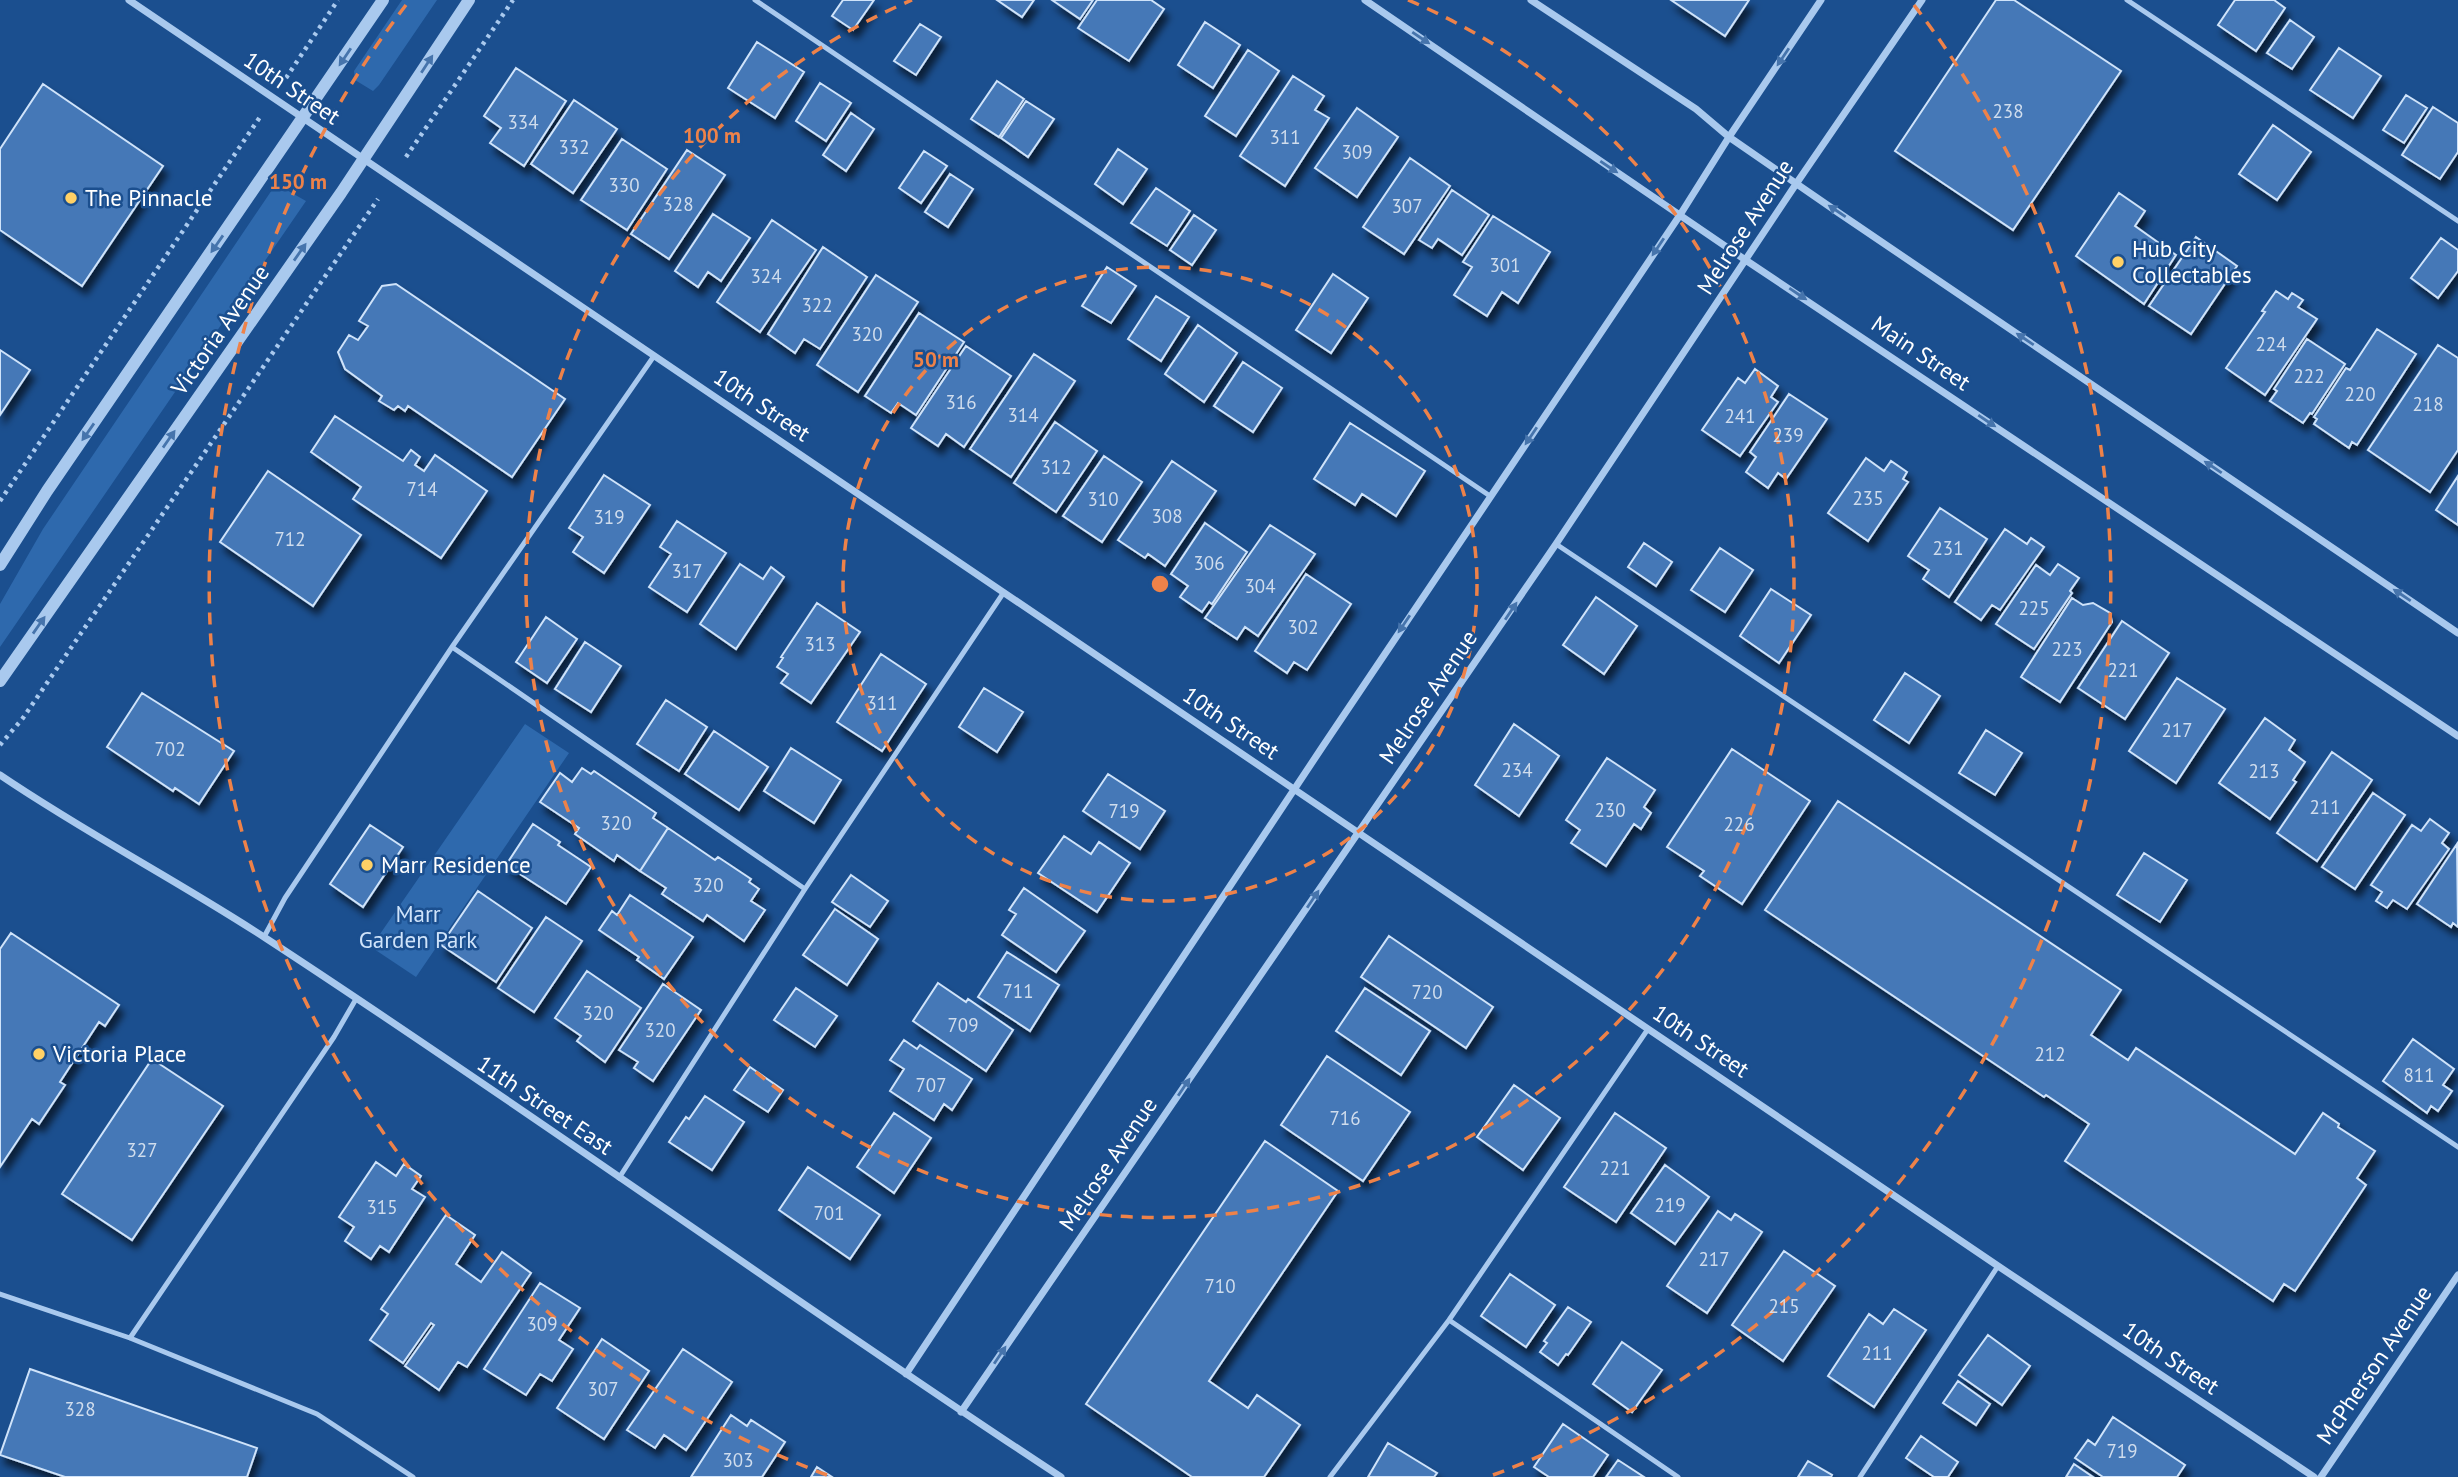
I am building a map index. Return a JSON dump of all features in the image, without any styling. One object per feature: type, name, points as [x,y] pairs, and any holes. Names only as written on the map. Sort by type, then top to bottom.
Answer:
[{"type":"street","name":"10th Street","points":[[129,0],[1998,1266],[2314,1477]]},
{"type":"street","points":[[0,565],[55,480],[383,0]]},
{"type":"street","name":"Victoria Avenue","points":[[0,681],[363,160],[469,0]]},
{"type":"street","name":"Main Street","points":[[1365,0],[1747,261],[2458,736]]},
{"type":"street","points":[[1531,0],[1696,109],[1797,184],[2458,633]]},
{"type":"street","points":[[905,1374],[1821,0]]},
{"type":"street","name":"Melrose Avenue","points":[[961,1412],[1556,544],[1922,0]]},
{"type":"street","name":"11th Street East","points":[[0,775],[52,810],[264,937],[961,1412],[1061,1477]]},
{"type":"street","name":"McPherson Avenue","points":[[2321,1477],[2458,1275]]},
{"type":"lane","points":[[755,0],[1490,496]]},
{"type":"lane","points":[[2127,0],[2458,221]]},
{"type":"lane","points":[[264,937],[285,898],[452,647],[654,356]]},
{"type":"lane","points":[[1556,544],[2458,1147]]},
{"type":"lane","points":[[619,1178],[805,889],[1004,592]]},
{"type":"lane","points":[[452,647],[805,889]]},
{"type":"lane","points":[[130,1338],[334,1037],[356,999]]},
{"type":"lane","points":[[1331,1477],[1449,1320],[1648,1029]]},
{"type":"lane","points":[[1860,1477],[1998,1266]]},
{"type":"lane","points":[[0,1294],[130,1338],[317,1414],[413,1477]]},
{"type":"lane","points":[[1449,1320],[1678,1477]]},
{"type":"path","points":[[0,501],[338,0]]},
{"type":"path","points":[[0,745],[23,718],[513,0]]},
{"type":"green space","points":[[402,0],[437,0],[373,91],[355,80],[354,71]]},
{"type":"green space","points":[[276,184],[306,201],[0,647],[0,604],[43,529]]},
{"type":"green space","name":"Marr Garden Park","points":[[525,724],[569,753],[416,977],[371,947]]},
{"type":"building","points":[[843,0],[874,0],[853,30],[832,16]]},
{"type":"building","points":[[997,0],[1034,0],[1022,17]]},
{"type":"building","points":[[1052,0],[1093,0],[1080,19]]},
{"type":"building","points":[[1097,0],[1151,0],[1164,9],[1129,61],[1078,28]]},
{"type":"building","points":[[1671,0],[1749,0],[1725,36]]},
{"type":"building","points":[[1996,0],[2014,0],[2121,71],[2013,230],[1895,151]]},
{"type":"building","points":[[2235,0],[2274,0],[2285,8],[2256,51],[2218,25]]},
{"type":"building","points":[[2290,20],[2314,37],[2292,69],[2267,53]]},
{"type":"building","points":[[1205,22],[1240,45],[1213,88],[1178,65]]},
{"type":"building","points":[[920,24],[941,37],[916,75],[894,61]]},
{"type":"building","points":[[757,42],[804,72],[775,118],[728,88]]},
{"type":"building","points":[[2339,48],[2381,76],[2353,118],[2310,90]]},
{"type":"building","points":[[1248,50],[1279,71],[1236,136],[1205,116]]},
{"type":"building","points":[[516,68],[566,101],[524,166],[490,143],[501,128],[484,116]]},
{"type":"building","points":[[1293,76],[1324,96],[1315,110],[1329,118],[1285,186],[1240,156]]},
{"type":"building","points":[[997,81],[1024,99],[999,137],[971,119]]},
{"type":"building","points":[[820,83],[851,103],[826,141],[796,121]]},
{"type":"building","name":"The Pinnacle","points":[[43,84],[163,166],[82,286],[0,230],[0,149]]},
{"type":"building","points":[[2406,95],[2427,108],[2404,143],[2383,130]]},
{"type":"building","points":[[574,100],[617,129],[573,193],[531,164]]},
{"type":"building","points":[[1026,101],[1054,119],[1028,157],[1001,138]]},
{"type":"building","points":[[2433,107],[2458,123],[2458,152],[2440,179],[2402,155]]},
{"type":"building","points":[[1357,108],[1398,137],[1357,197],[1315,168]]},
{"type":"building","points":[[851,113],[874,129],[846,171],[823,155]]},
{"type":"building","points":[[2273,125],[2311,152],[2277,200],[2239,174]]},
{"type":"building","points":[[622,139],[667,169],[627,230],[581,200]]},
{"type":"building","points":[[1118,149],[1147,169],[1123,204],[1095,184]]},
{"type":"building","points":[[687,150],[725,175],[669,259],[631,234]]},
{"type":"building","points":[[924,151],[947,166],[921,203],[899,188]]},
{"type":"building","points":[[1410,158],[1450,186],[1404,254],[1363,227]]},
{"type":"building","points":[[950,174],[973,189],[948,227],[925,212]]},
{"type":"building","points":[[1156,188],[1190,211],[1167,246],[1131,223]]},
{"type":"building","points":[[1452,190],[1489,215],[1462,255],[1438,239],[1432,248],[1419,240]]},
{"type":"building","points":[[2119,193],[2145,211],[2135,226],[2176,255],[2144,304],[2076,256]]},
{"type":"building","points":[[713,214],[750,238],[721,281],[708,272],[698,287],[675,271]]},
{"type":"building","points":[[1194,215],[1216,230],[1192,265],[1170,250]]},
{"type":"building","points":[[1493,216],[1550,252],[1518,303],[1502,292],[1487,316],[1454,295],[1472,267],[1463,262]]},
{"type":"building","points":[[772,220],[816,250],[760,332],[717,302]]},
{"type":"building","points":[[2196,237],[2237,266],[2191,334],[2149,306]]},
{"type":"building","points":[[2441,238],[2458,250],[2458,271],[2438,298],[2411,278]]},
{"type":"building","points":[[823,247],[867,277],[820,349],[804,339],[795,353],[768,334]]},
{"type":"building","points":[[1107,267],[1136,286],[1111,323],[1082,306]]},
{"type":"building","points":[[1333,274],[1368,298],[1331,353],[1296,330]]},
{"type":"building","points":[[876,275],[918,302],[858,392],[817,365]]},
{"type":"building","points":[[396,284],[565,399],[512,477],[408,406],[405,411],[398,406],[394,410],[379,401],[382,396],[345,369],[338,352],[349,335],[358,340],[368,326],[359,321],[382,286]]},
{"type":"building","points":[[2276,291],[2288,299],[2292,293],[2303,300],[2298,307],[2317,319],[2265,395],[2226,368],[2265,312],[2262,311]]},
{"type":"building","points":[[1156,296],[1189,317],[1161,361],[1128,339]]},
{"type":"building","points":[[919,313],[964,342],[916,415],[898,403],[891,413],[865,396]]},
{"type":"building","points":[[1198,325],[1237,353],[1204,402],[1165,374]]},
{"type":"building","points":[[2377,329],[2416,354],[2357,445],[2352,442],[2349,448],[2314,424],[2317,419],[2314,417],[2346,368],[2350,370]]},
{"type":"building","points":[[2307,339],[2345,364],[2312,414],[2310,413],[2303,423],[2270,401],[2277,391],[2274,389]]},
{"type":"building","points":[[2438,345],[2458,358],[2458,450],[2430,492],[2368,450]]},
{"type":"building","points":[[966,346],[1011,376],[964,447],[946,434],[938,446],[911,428]]},
{"type":"building","points":[[0,350],[30,370],[0,415]]},
{"type":"building","points":[[1034,354],[1075,381],[1011,477],[970,449]]},
{"type":"building","points":[[1243,362],[1282,388],[1253,432],[1214,406]]},
{"type":"building","points":[[1755,369],[1778,386],[1771,397],[1778,402],[1740,456],[1702,430],[1738,378],[1745,383]]},
{"type":"building","points":[[1789,394],[1827,419],[1786,479],[1778,473],[1768,488],[1746,472],[1756,457],[1750,452]]},
{"type":"building","points":[[335,416],[403,461],[411,450],[420,457],[415,465],[424,471],[435,455],[487,491],[441,558],[353,499],[361,487],[311,452]]},
{"type":"building","points":[[1055,422],[1097,451],[1056,512],[1014,483]]},
{"type":"building","points":[[1350,423],[1425,471],[1396,516],[1362,494],[1355,505],[1314,479]]},
{"type":"building","points":[[1104,456],[1142,482],[1102,542],[1063,516]]},
{"type":"building","points":[[1866,458],[1884,471],[1891,461],[1907,472],[1903,479],[1908,482],[1868,541],[1828,513]]},
{"type":"building","points":[[1172,461],[1216,491],[1165,566],[1148,554],[1145,558],[1118,540]]},
{"type":"building","points":[[268,471],[361,535],[313,606],[220,542]]},
{"type":"building","points":[[604,475],[650,505],[604,573],[573,552],[583,537],[569,528]]},
{"type":"building","points":[[2458,476],[2458,525],[2436,510]]},
{"type":"building","points":[[1940,508],[1987,539],[1949,597],[1923,579],[1929,570],[1908,556]]},
{"type":"building","points":[[677,521],[726,553],[687,612],[649,587],[671,554],[660,547]]},
{"type":"building","points":[[1205,523],[1247,552],[1212,604],[1209,602],[1202,612],[1180,597],[1188,586],[1171,574]]},
{"type":"building","points":[[1270,525],[1315,554],[1258,636],[1245,627],[1237,639],[1205,618]]},
{"type":"building","points":[[2005,529],[2027,544],[2031,538],[2044,547],[2000,610],[1992,605],[1981,620],[1955,602]]},
{"type":"building","points":[[1644,543],[1672,562],[1656,586],[1628,567]]},
{"type":"building","points":[[1720,548],[1753,570],[1725,612],[1691,590]]},
{"type":"building","points":[[740,564],[763,579],[771,567],[784,577],[736,649],[700,624]]},
{"type":"building","points":[[2058,564],[2079,578],[2070,591],[2072,593],[2034,649],[1996,624],[2036,565],[2050,575]]},
{"type":"building","points":[[1306,574],[1351,604],[1307,670],[1294,662],[1287,673],[1255,651]]},
{"type":"building","points":[[1771,589],[1811,615],[1779,663],[1740,636]]},
{"type":"building","points":[[1596,597],[1637,626],[1604,674],[1563,645]]},
{"type":"building","points":[[2072,598],[2083,605],[2093,603],[2110,613],[2112,622],[2060,702],[2021,677]]},
{"type":"building","points":[[817,603],[860,632],[811,703],[781,683],[788,674],[777,667]]},
{"type":"building","points":[[546,617],[577,639],[547,683],[516,662]]},
{"type":"building","points":[[2122,621],[2169,653],[2125,719],[2078,688]]},
{"type":"building","points":[[585,642],[621,666],[591,712],[555,689]]},
{"type":"building","points":[[881,654],[926,684],[882,751],[837,722]]},
{"type":"building","points":[[1905,673],[1940,696],[1909,743],[1874,720]]},
{"type":"building","points":[[2177,678],[2225,709],[2176,783],[2129,751]]},
{"type":"building","points":[[984,688],[1023,712],[997,752],[959,727]]},
{"type":"building","points":[[142,693],[234,751],[199,804],[175,788],[173,791],[107,747]]},
{"type":"building","points":[[666,700],[707,727],[679,771],[637,744]]},
{"type":"building","points":[[2265,718],[2295,740],[2289,750],[2305,762],[2293,780],[2296,782],[2270,819],[2219,783]]},
{"type":"building","points":[[1514,724],[1559,756],[1519,816],[1475,785]]},
{"type":"building","points":[[1986,730],[2022,753],[1995,795],[1959,773]]},
{"type":"building","points":[[714,731],[768,767],[739,810],[685,774]]},
{"type":"building","points":[[791,748],[841,780],[814,823],[764,791]]},
{"type":"building","points":[[1732,749],[1810,801],[1742,904],[1700,876],[1704,871],[1667,847]]},
{"type":"building","points":[[2332,752],[2372,780],[2317,861],[2277,833]]},
{"type":"building","points":[[1607,758],[1655,790],[1644,807],[1651,813],[1641,829],[1634,824],[1606,866],[1571,843],[1580,830],[1566,820]]},
{"type":"building","points":[[582,768],[591,774],[594,771],[656,813],[653,818],[668,828],[640,871],[617,855],[614,861],[575,834],[579,828],[540,802],[560,773],[572,782]]},
{"type":"building","points":[[1108,774],[1165,811],[1140,849],[1083,811]]},
{"type":"building","points":[[2373,793],[2405,815],[2355,889],[2322,867]]},
{"type":"building","points":[[1838,801],[2121,990],[2091,1035],[2128,1060],[2136,1048],[2295,1154],[2323,1113],[2339,1124],[2338,1127],[2375,1151],[2357,1178],[2366,1185],[2295,1291],[2284,1284],[2273,1301],[2065,1161],[2089,1124],[2046,1095],[2044,1097],[1765,910]]},
{"type":"building","points":[[2430,819],[2449,833],[2442,843],[2449,849],[2407,909],[2393,900],[2387,908],[2376,901],[2382,892],[2371,885],[2412,825],[2421,831]]},
{"type":"building","points":[[533,824],[591,867],[566,904],[506,865]]},
{"type":"building","name":"Marr Residence","points":[[370,825],[403,847],[363,907],[330,884]]},
{"type":"building","points":[[668,828],[715,860],[718,857],[751,879],[749,882],[759,889],[751,901],[765,910],[744,941],[707,915],[703,921],[662,894],[666,888],[640,871]]},
{"type":"building","points":[[1064,836],[1091,854],[1099,842],[1130,863],[1097,912],[1038,873]]},
{"type":"building","points":[[2457,844],[2458,927],[2453,923],[2451,927],[2417,904]]},
{"type":"building","points":[[2144,853],[2187,880],[2160,922],[2117,895]]},
{"type":"building","points":[[851,875],[888,901],[870,927],[832,902]]},
{"type":"building","points":[[1024,888],[1085,931],[1056,972],[1002,935],[1016,914],[1009,910]]},
{"type":"building","points":[[478,891],[532,928],[496,982],[441,945]]},
{"type":"building","points":[[630,895],[693,937],[664,979],[637,960],[639,957],[599,930],[612,911],[617,915]]},
{"type":"building","points":[[835,909],[878,939],[847,985],[803,955]]},
{"type":"building","points":[[546,917],[582,941],[534,1012],[498,988]]},
{"type":"building","name":"Victoria Place","points":[[11,933],[119,1005],[105,1026],[99,1022],[60,1082],[65,1085],[39,1124],[32,1119],[0,1167],[0,949]]},
{"type":"building","points":[[1389,936],[1493,1007],[1466,1048],[1361,977]]},
{"type":"building","points":[[1007,952],[1059,985],[1030,1031],[978,997]]},
{"type":"building","points":[[587,971],[641,1008],[605,1062],[577,1041],[581,1036],[555,1018]]},
{"type":"building","points":[[938,983],[966,1002],[968,999],[1013,1030],[986,1071],[913,1021]]},
{"type":"building","points":[[663,984],[701,1010],[653,1081],[634,1068],[638,1062],[619,1050]]},
{"type":"building","points":[[796,988],[837,1016],[815,1047],[774,1020]]},
{"type":"building","points":[[1365,988],[1430,1031],[1401,1075],[1336,1031]]},
{"type":"building","points":[[2413,1039],[2454,1069],[2443,1085],[2452,1091],[2438,1111],[2431,1106],[2427,1113],[2383,1081]]},
{"type":"building","points":[[904,1040],[917,1049],[920,1045],[972,1079],[952,1110],[944,1104],[934,1120],[890,1091],[904,1069],[890,1060]]},
{"type":"building","points":[[1327,1056],[1410,1112],[1363,1181],[1281,1125]]},
{"type":"building","points":[[152,1059],[223,1106],[132,1240],[62,1194]]},
{"type":"building","points":[[750,1067],[783,1090],[768,1112],[734,1090]]},
{"type":"building","points":[[1514,1085],[1560,1118],[1523,1170],[1477,1137]]},
{"type":"building","points":[[705,1096],[744,1122],[712,1170],[669,1142]]},
{"type":"building","points":[[894,1113],[931,1138],[894,1193],[857,1167]]},
{"type":"building","points":[[1615,1113],[1666,1148],[1616,1222],[1564,1187]]},
{"type":"building","points":[[1265,1141],[1338,1191],[1209,1381],[1248,1408],[1257,1395],[1300,1425],[1264,1477],[1192,1477],[1086,1404]]},
{"type":"building","points":[[376,1162],[396,1176],[404,1164],[421,1176],[412,1189],[425,1197],[389,1252],[380,1246],[371,1259],[345,1241],[354,1227],[339,1217]]},
{"type":"building","points":[[1665,1165],[1709,1197],[1675,1244],[1631,1213]]},
{"type":"building","points":[[808,1167],[880,1215],[850,1259],[779,1210]]},
{"type":"building","points":[[1718,1211],[1731,1220],[1735,1214],[1762,1232],[1707,1313],[1667,1286]]},
{"type":"building","points":[[446,1215],[475,1235],[456,1264],[481,1282],[502,1252],[531,1273],[467,1367],[458,1362],[439,1390],[405,1366],[434,1325],[431,1323],[403,1363],[370,1340],[388,1314],[381,1309]]},
{"type":"building","points":[[1784,1251],[1835,1286],[1783,1361],[1732,1325]]},
{"type":"building","points":[[1510,1274],[1555,1305],[1526,1347],[1481,1316]]},
{"type":"building","points":[[540,1283],[580,1308],[559,1340],[573,1349],[552,1381],[540,1374],[526,1395],[484,1369]]},
{"type":"building","points":[[1568,1307],[1591,1322],[1558,1365],[1540,1352],[1547,1343],[1544,1341]]},
{"type":"building","points":[[1894,1309],[1926,1330],[1874,1407],[1828,1376],[1869,1314],[1883,1324]]},
{"type":"building","points":[[1988,1335],[2030,1366],[2002,1405],[1959,1375]]},
{"type":"building","points":[[602,1339],[649,1371],[604,1439],[557,1408]]},
{"type":"building","points":[[1622,1342],[1662,1370],[1632,1412],[1593,1384]]},
{"type":"building","points":[[683,1349],[732,1382],[686,1450],[664,1435],[655,1448],[627,1430]]},
{"type":"building","points":[[30,1369],[257,1448],[247,1477],[65,1477],[0,1455]]},
{"type":"building","points":[[1958,1381],[1990,1404],[1976,1425],[1943,1403]]},
{"type":"building","points":[[731,1415],[747,1426],[751,1420],[785,1442],[762,1477],[691,1477]]},
{"type":"building","points":[[2113,1417],[2185,1465],[2177,1477],[2103,1477],[2075,1458],[2088,1440],[2095,1445]]},
{"type":"building","points":[[1563,1424],[1608,1455],[1593,1477],[1549,1477],[1534,1467]]},
{"type":"building","points":[[1921,1436],[1958,1462],[1948,1477],[1934,1477],[1906,1458]]},
{"type":"building","points":[[1388,1443],[1437,1473],[1434,1477],[1368,1477]]},
{"type":"building","points":[[1618,1460],[1644,1477],[1606,1477]]},
{"type":"building","points":[[1808,1461],[1832,1475],[1831,1477],[1798,1477]]},
{"type":"building","points":[[2074,1464],[2093,1477],[2066,1477]]},
{"type":"building","points":[[817,1467],[832,1477],[811,1477]]},
{"type":"place","name":"The Pinnacle","points":[[71,198]]},
{"type":"place","name":"Hub City Collectables","points":[[2118,262]]},
{"type":"place","name":"Marr Residence","points":[[367,865]]},
{"type":"place","name":"Victoria Place","points":[[39,1054]]}]
